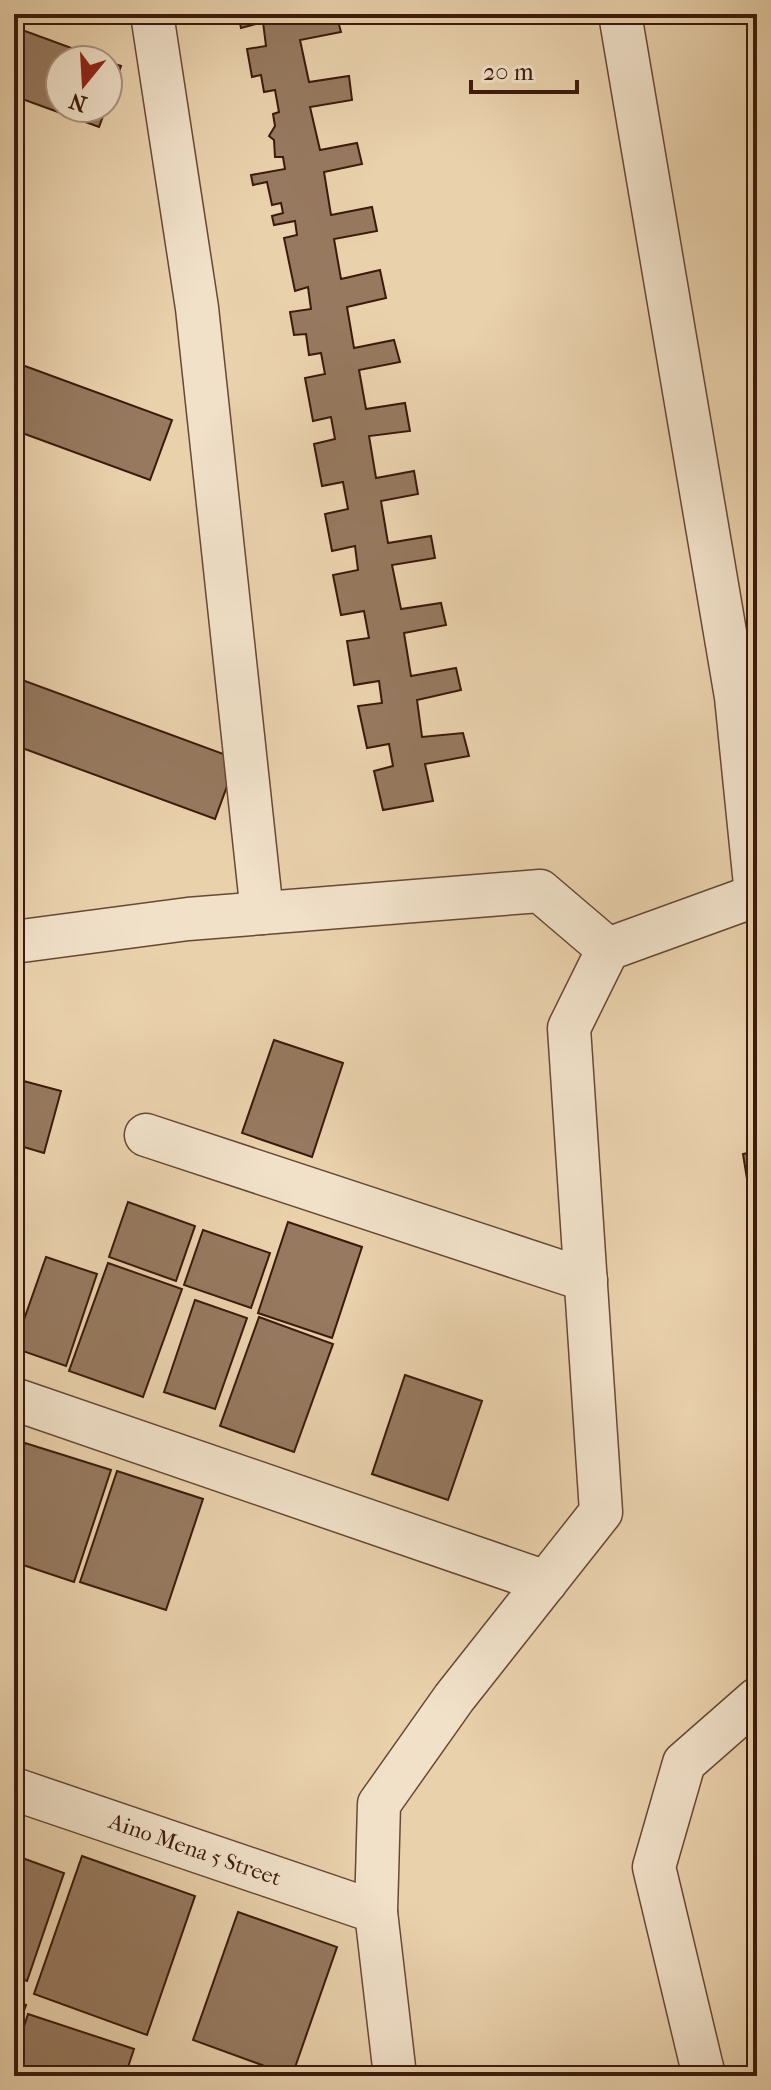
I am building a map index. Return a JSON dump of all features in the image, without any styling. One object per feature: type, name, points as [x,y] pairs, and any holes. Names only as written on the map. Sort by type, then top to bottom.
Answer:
[{"type":"street","points":[[152,14],[197,308],[262,913]]},
{"type":"street","points":[[395,2076],[376,1912],[379,1804],[454,1698],[601,1512],[569,1028],[608,949],[757,895],[736,697],[620,14]]},
{"type":"street","points":[[14,942],[262,913],[540,891],[608,949]]},
{"type":"street","points":[[146,1135],[586,1280]]},
{"type":"street","points":[[14,1399],[546,1582]]},
{"type":"street","points":[[704,2076],[654,1867],[684,1763],[757,1699]]},
{"type":"street","name":"Aino Mena 5 Street","points":[[14,1789],[376,1912]]},
{"type":"building","points":[[238,14],[294,14],[295,19],[336,14],[341,32],[300,40],[309,82],[349,76],[352,100],[310,107],[320,150],[357,143],[362,164],[324,172],[331,215],[372,207],[377,231],[334,239],[341,279],[380,270],[386,298],[347,307],[354,348],[394,340],[400,362],[359,370],[366,409],[405,403],[410,431],[369,436],[376,478],[414,471],[418,494],[381,501],[388,543],[431,536],[435,558],[392,565],[401,609],[441,603],[446,625],[404,633],[411,676],[456,668],[461,690],[417,700],[422,737],[463,733],[469,756],[425,764],[433,801],[383,810],[374,771],[393,766],[389,744],[367,748],[358,706],[382,703],[379,681],[354,685],[347,641],[369,638],[364,611],[341,615],[333,575],[358,570],[355,546],[332,551],[325,514],[348,509],[343,482],[322,486],[314,444],[335,439],[331,417],[313,421],[305,378],[325,374],[321,353],[309,355],[306,334],[294,335],[290,312],[311,309],[308,287],[295,291],[284,238],[297,235],[295,221],[274,225],[272,216],[283,213],[281,203],[272,205],[267,182],[253,185],[251,175],[285,169],[283,157],[275,157],[274,140],[269,136],[275,126],[273,114],[279,112],[275,90],[264,92],[261,75],[252,77],[247,49],[266,46],[263,22],[241,28]]},
{"type":"building","points":[[14,27],[60,44],[44,44],[44,107],[14,96]]},
{"type":"building","points":[[14,362],[172,420],[150,480],[14,430]]},
{"type":"building","points":[[14,677],[237,759],[215,819],[14,745]]},
{"type":"building","points":[[274,1040],[343,1063],[312,1157],[242,1133]]},
{"type":"building","points":[[16,1079],[61,1091],[44,1153],[17,1145],[14,1153]]},
{"type":"building","points":[[757,1151],[757,1241],[743,1154]]},
{"type":"building","points":[[128,1202],[195,1226],[176,1281],[109,1257]]},
{"type":"building","points":[[288,1222],[362,1247],[332,1338],[258,1313]]},
{"type":"building","points":[[203,1230],[270,1253],[251,1308],[184,1285]]},
{"type":"building","points":[[46,1257],[97,1274],[66,1366],[14,1348]]},
{"type":"building","points":[[108,1263],[182,1289],[143,1397],[69,1371]]},
{"type":"building","points":[[195,1300],[247,1318],[215,1409],[164,1392]]},
{"type":"building","points":[[259,1317],[333,1344],[294,1452],[220,1426]]},
{"type":"building","points":[[405,1375],[482,1401],[448,1500],[372,1474]]},
{"type":"building","points":[[25,1443],[111,1470],[74,1582],[14,1562],[14,1477]]},
{"type":"building","points":[[117,1471],[203,1499],[166,1610],[80,1582]]},
{"type":"building","points":[[14,1855],[64,1873],[27,1981],[14,1976]]},
{"type":"building","points":[[82,1856],[195,1896],[147,2035],[34,1994]]},
{"type":"building","points":[[238,1912],[337,1947],[292,2076],[193,2040]]},
{"type":"building","points":[[14,2001],[26,2005],[14,2039]]},
{"type":"building","points":[[28,2014],[134,2049],[125,2076],[14,2076],[14,2058]]}]
